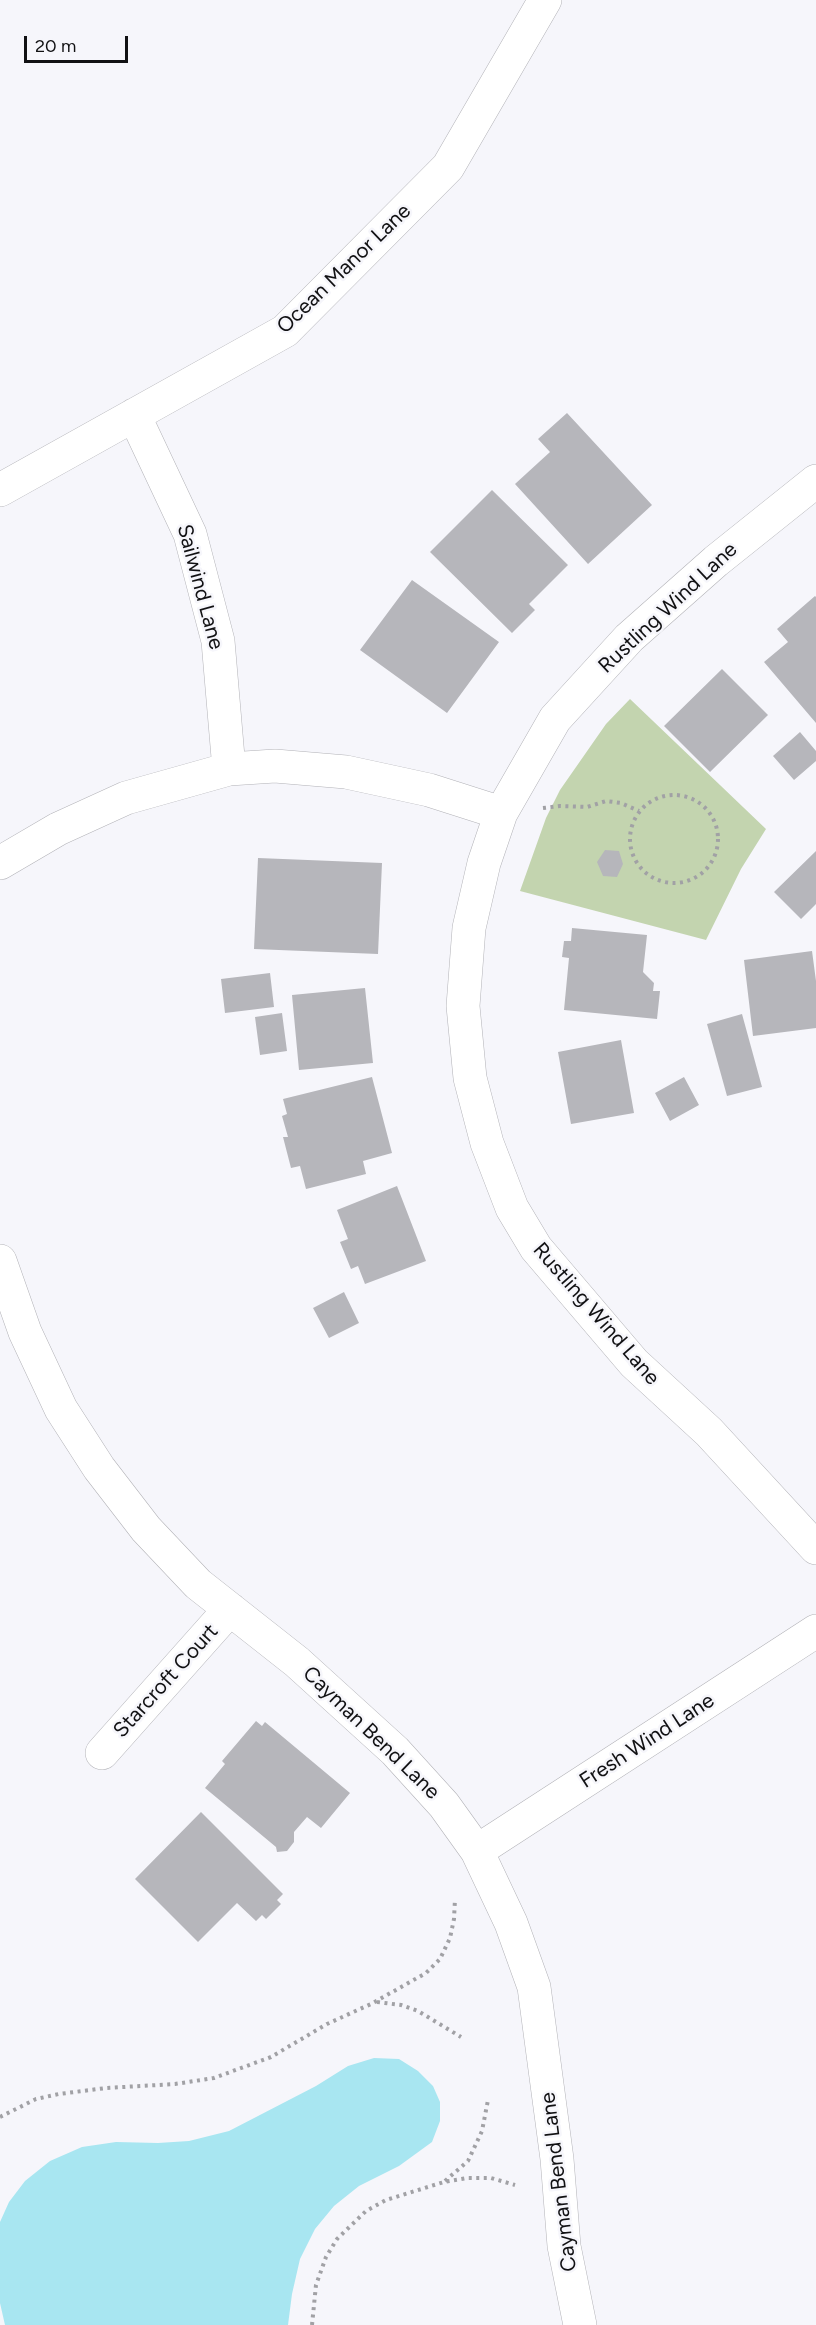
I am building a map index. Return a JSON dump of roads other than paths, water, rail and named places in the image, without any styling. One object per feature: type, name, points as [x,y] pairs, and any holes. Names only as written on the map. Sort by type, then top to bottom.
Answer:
[{"type":"street","name":"Ocean Manor Lane","points":[[0,490],[285,331],[448,167],[545,0]]},
{"type":"street","name":"Sailwind Lane","points":[[134,415],[190,534],[218,641],[229,769]]},
{"type":"street","name":"Rustling Wind Lane","points":[[816,480],[717,561],[629,638],[555,719],[501,813],[484,863],[469,928],[463,1006],[470,1078],[487,1143],[512,1208],[536,1248],[634,1363],[709,1432],[816,1548]]},
{"type":"street","points":[[0,863],[58,829],[126,798],[229,769],[274,766],[346,772],[429,790],[501,813]]},
{"type":"street","name":"Cayman Bend Lane","points":[[0,1261],[25,1332],[61,1409],[99,1468],[146,1529],[198,1584],[297,1662],[395,1751],[444,1805],[477,1851],[511,1923],[534,1987],[557,2159],[564,2246],[580,2325]]},
{"type":"street","name":"Starcroft Court","points":[[102,1753],[230,1609]]},
{"type":"street","name":"Fresh Wind Lane","points":[[477,1851],[816,1631]]},
{"type":"water","points":[[374,2058],[399,2059],[418,2071],[433,2086],[440,2102],[440,2121],[432,2142],[399,2166],[359,2186],[334,2206],[315,2229],[300,2259],[288,2325],[5,2325],[0,2303],[0,2222],[9,2202],[25,2181],[50,2161],[82,2147],[116,2142],[189,2141],[229,2131],[316,2086],[348,2066]]}]
